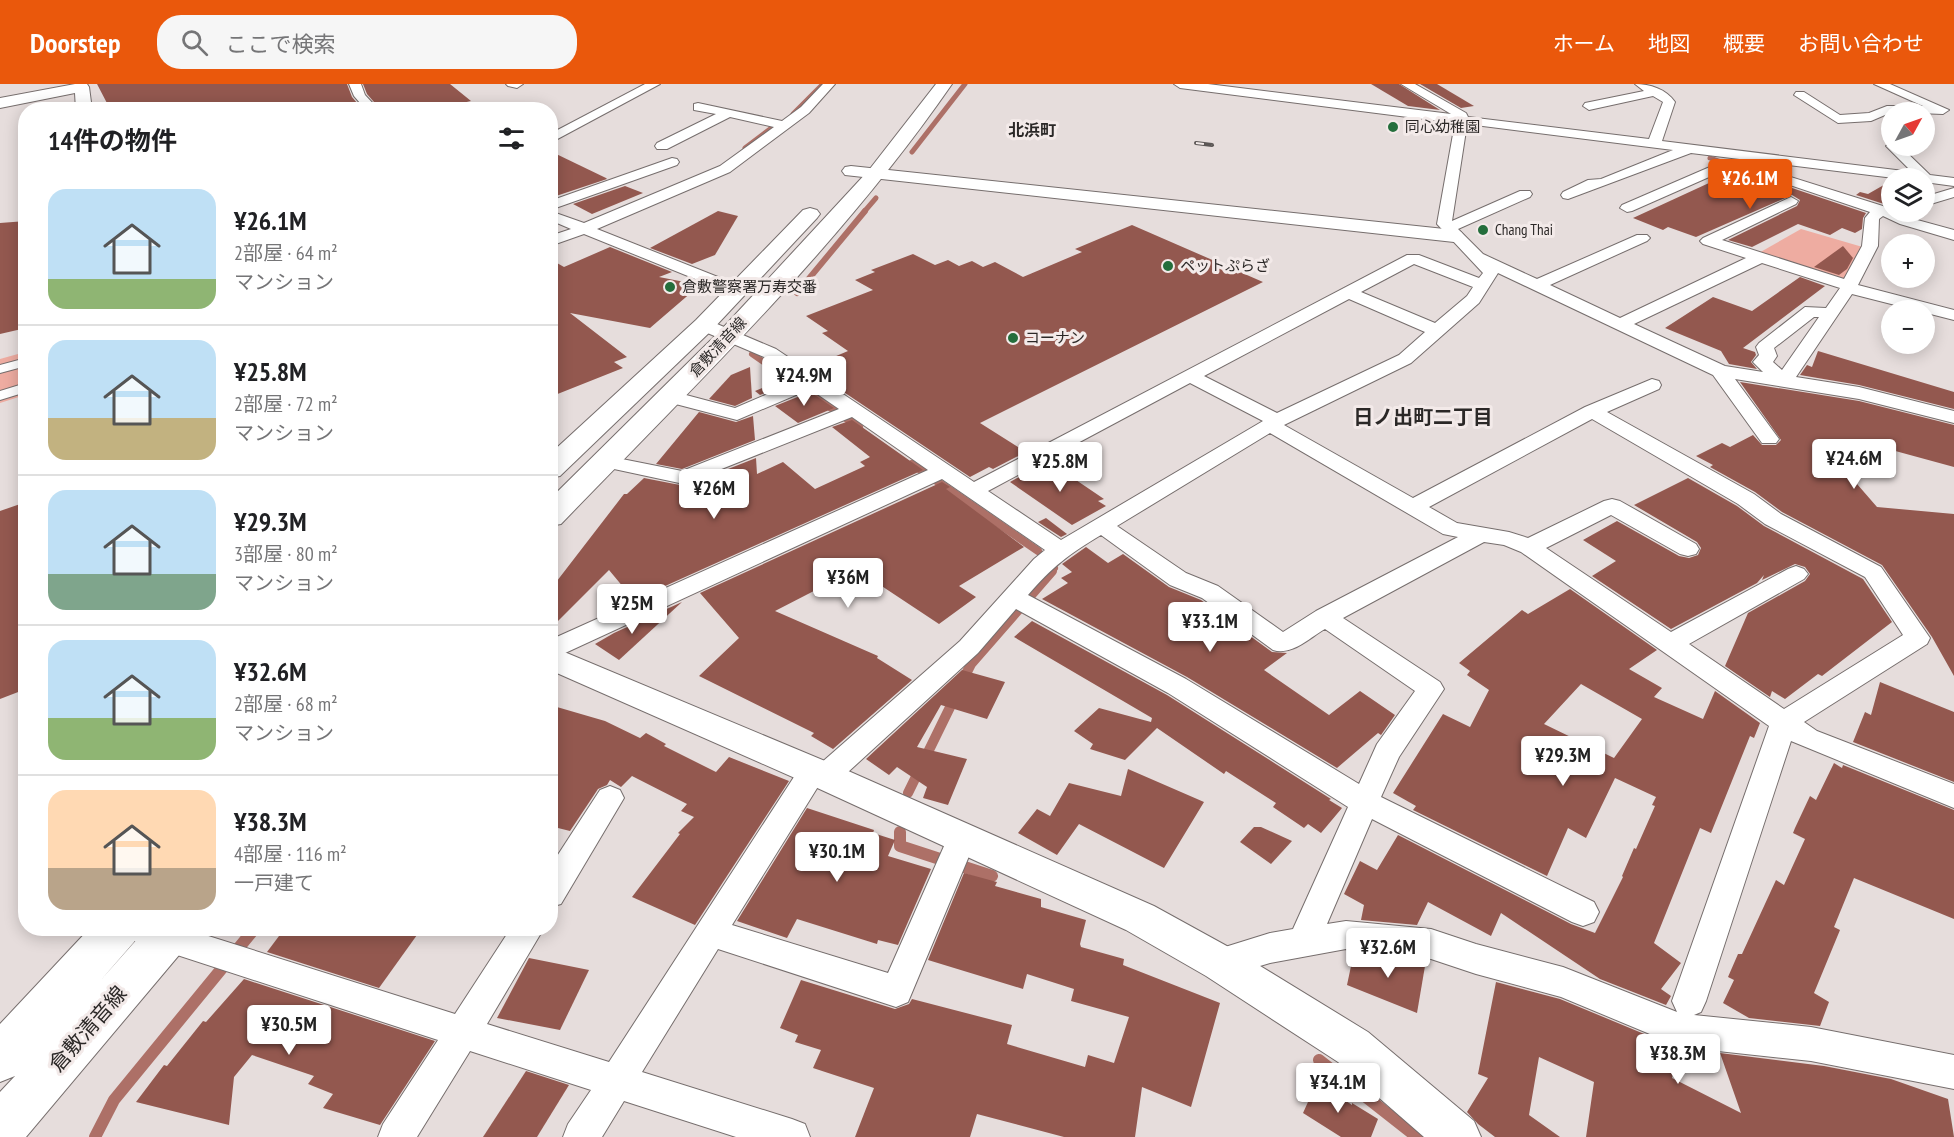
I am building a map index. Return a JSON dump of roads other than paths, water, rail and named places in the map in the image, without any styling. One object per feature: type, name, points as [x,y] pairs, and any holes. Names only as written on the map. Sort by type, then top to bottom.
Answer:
[{"type":"main road","name":"倉敷清音線","points":[[558,462],[704,325],[851,171],[923,84]]},
{"type":"main road","name":"倉敷清音線","points":[[558,509],[729,336],[876,174],[944,84]]},
{"type":"main road","points":[[0,1058],[112,936]]},
{"type":"main road","name":"倉敷清音線","points":[[0,1129],[156,936]]},
{"type":"street","points":[[355,84],[366,102]]},
{"type":"street","points":[[512,84],[517,84]]},
{"type":"street","points":[[558,135],[654,84]]},
{"type":"street","points":[[558,239],[640,207],[725,169],[806,110],[829,84]]},
{"type":"street","points":[[1180,84],[1881,172]]},
{"type":"street","points":[[1236,90],[1259,84]]},
{"type":"street","points":[[1407,84],[1461,118]]},
{"type":"street","points":[[1641,84],[1669,102],[1654,144]]},
{"type":"street","points":[[1880,84],[1948,113]]},
{"type":"street","points":[[0,103],[82,86],[83,102]]},
{"type":"street","points":[[1589,106],[1655,92]]},
{"type":"street","points":[[1800,95],[1838,119],[1871,117],[1887,111],[1948,113]]},
{"type":"street","points":[[698,106],[785,125]]},
{"type":"street","points":[[662,146],[729,113]]},
{"type":"street","points":[[580,1137],[618,1082],[711,933],[819,774],[1020,602],[1042,564],[1060,550],[1273,423],[1405,359],[1473,299],[1491,272],[1444,224],[1461,118]]},
{"type":"street","points":[[1854,118],[1881,137]]},
{"type":"street","points":[[1568,195],[1690,148],[1729,164],[1881,209]]},
{"type":"street","points":[[1903,156],[1915,168]]},
{"type":"street","points":[[558,203],[672,162]]},
{"type":"street","points":[[1627,208],[1729,164]]},
{"type":"street","points":[[851,171],[1451,232],[1525,194]]},
{"type":"street","points":[[1935,179],[1954,182]]},
{"type":"street","points":[[1935,198],[1954,192]]},
{"type":"street","points":[[1791,201],[1708,241],[1848,287],[1952,315]]},
{"type":"street","points":[[1784,381],[1832,314],[1848,287],[1870,246],[1872,218],[1881,215]]},
{"type":"street","points":[[558,218],[726,286],[741,286]]},
{"type":"street","points":[[1908,222],[1954,235]]},
{"type":"street","points":[[1537,285],[1642,238]]},
{"type":"street","points":[[1476,257],[1719,371],[1860,393],[1954,417]]},
{"type":"street","points":[[973,491],[1413,258],[1482,285]]},
{"type":"street","points":[[1621,324],[1760,258]]},
{"type":"street","points":[[1347,292],[1438,331]]},
{"type":"street","points":[[1784,381],[1762,362],[1768,356],[1765,346],[1811,311],[1832,314]]},
{"type":"street","points":[[704,325],[770,353],[804,385],[935,475],[973,491],[1060,550]]},
{"type":"street","points":[[0,369],[18,364]]},
{"type":"street","points":[[1719,371],[1769,440]]},
{"type":"street","points":[[1190,376],[1451,529],[1509,539],[1529,547],[1807,738],[1954,796]]},
{"type":"street","points":[[670,397],[737,414],[804,385]]},
{"type":"street","points":[[1412,507],[1592,411],[1652,385]]},
{"type":"street","points":[[0,396],[18,390]]},
{"type":"street","points":[[1592,411],[1746,499],[1773,519],[1873,572],[1918,638],[1784,722],[1689,1000]]},
{"type":"street","points":[[607,462],[684,478],[844,413]]},
{"type":"street","points":[[558,647],[935,475]]},
{"type":"street","points":[[1529,547],[1612,506],[1688,549]]},
{"type":"street","points":[[1101,525],[1178,579],[1210,592],[1282,644],[1325,617],[1482,534]]},
{"type":"street","points":[[1670,644],[1796,574]]},
{"type":"street","points":[[1020,602],[1177,686],[1365,802],[1583,912]]},
{"type":"street","points":[[1304,942],[1387,752],[1431,689],[1325,617]]},
{"type":"street","points":[[558,660],[819,774],[955,854],[1140,918],[1220,963],[1353,1047],[1458,1137]]},
{"type":"street","points":[[558,881],[610,798]]},
{"type":"street","points":[[711,933],[896,991],[955,854]]},
{"type":"street","points":[[1220,963],[1270,948],[1346,935],[1431,944],[1476,959],[1563,982],[1681,1030],[1811,1044],[1954,1072]]},
{"type":"street","points":[[173,936],[230,957],[792,1137]]},
{"type":"street","points":[[396,1137],[524,936]]},
{"type":"waterway","points":[[793,114],[823,84]]},
{"type":"waterway","points":[[912,152],[965,84]]},
{"type":"waterway","points":[[745,148],[774,126]]},
{"type":"waterway","points":[[1710,158],[1733,166]]},
{"type":"waterway","points":[[864,212],[876,198]]},
{"type":"waterway","points":[[797,293],[865,211]]},
{"type":"waterway","points":[[752,354],[778,372]]},
{"type":"waterway","points":[[776,370],[859,427]]},
{"type":"waterway","points":[[912,464],[1038,551]]},
{"type":"waterway","points":[[1050,572],[1054,568]]},
{"type":"waterway","points":[[962,682],[971,664],[1052,571]]},
{"type":"waterway","points":[[908,793],[955,697]]},
{"type":"waterway","points":[[900,832],[900,846],[992,876]]},
{"type":"waterway","points":[[95,1137],[114,1100],[248,936]]},
{"type":"waterway","points":[[1319,1060],[1417,1137]]},
{"type":"railway","points":[[1196,143],[1212,145]]},
{"type":"place","name":"同心幼稚園","points":[[1393,127]]},
{"type":"place","name":"Chang Thai","points":[[1483,230]]},
{"type":"place","name":"ペットぷらざ","points":[[1168,266]]},
{"type":"place","name":"倉敷警察署万寿交番","points":[[670,287]]},
{"type":"place","name":"コーナン","points":[[1013,338]]},
{"type":"district","name":"北浜町","points":[[1032,130]]},
{"type":"district","name":"日ノ出町二丁目","points":[[1423,417]]}]
